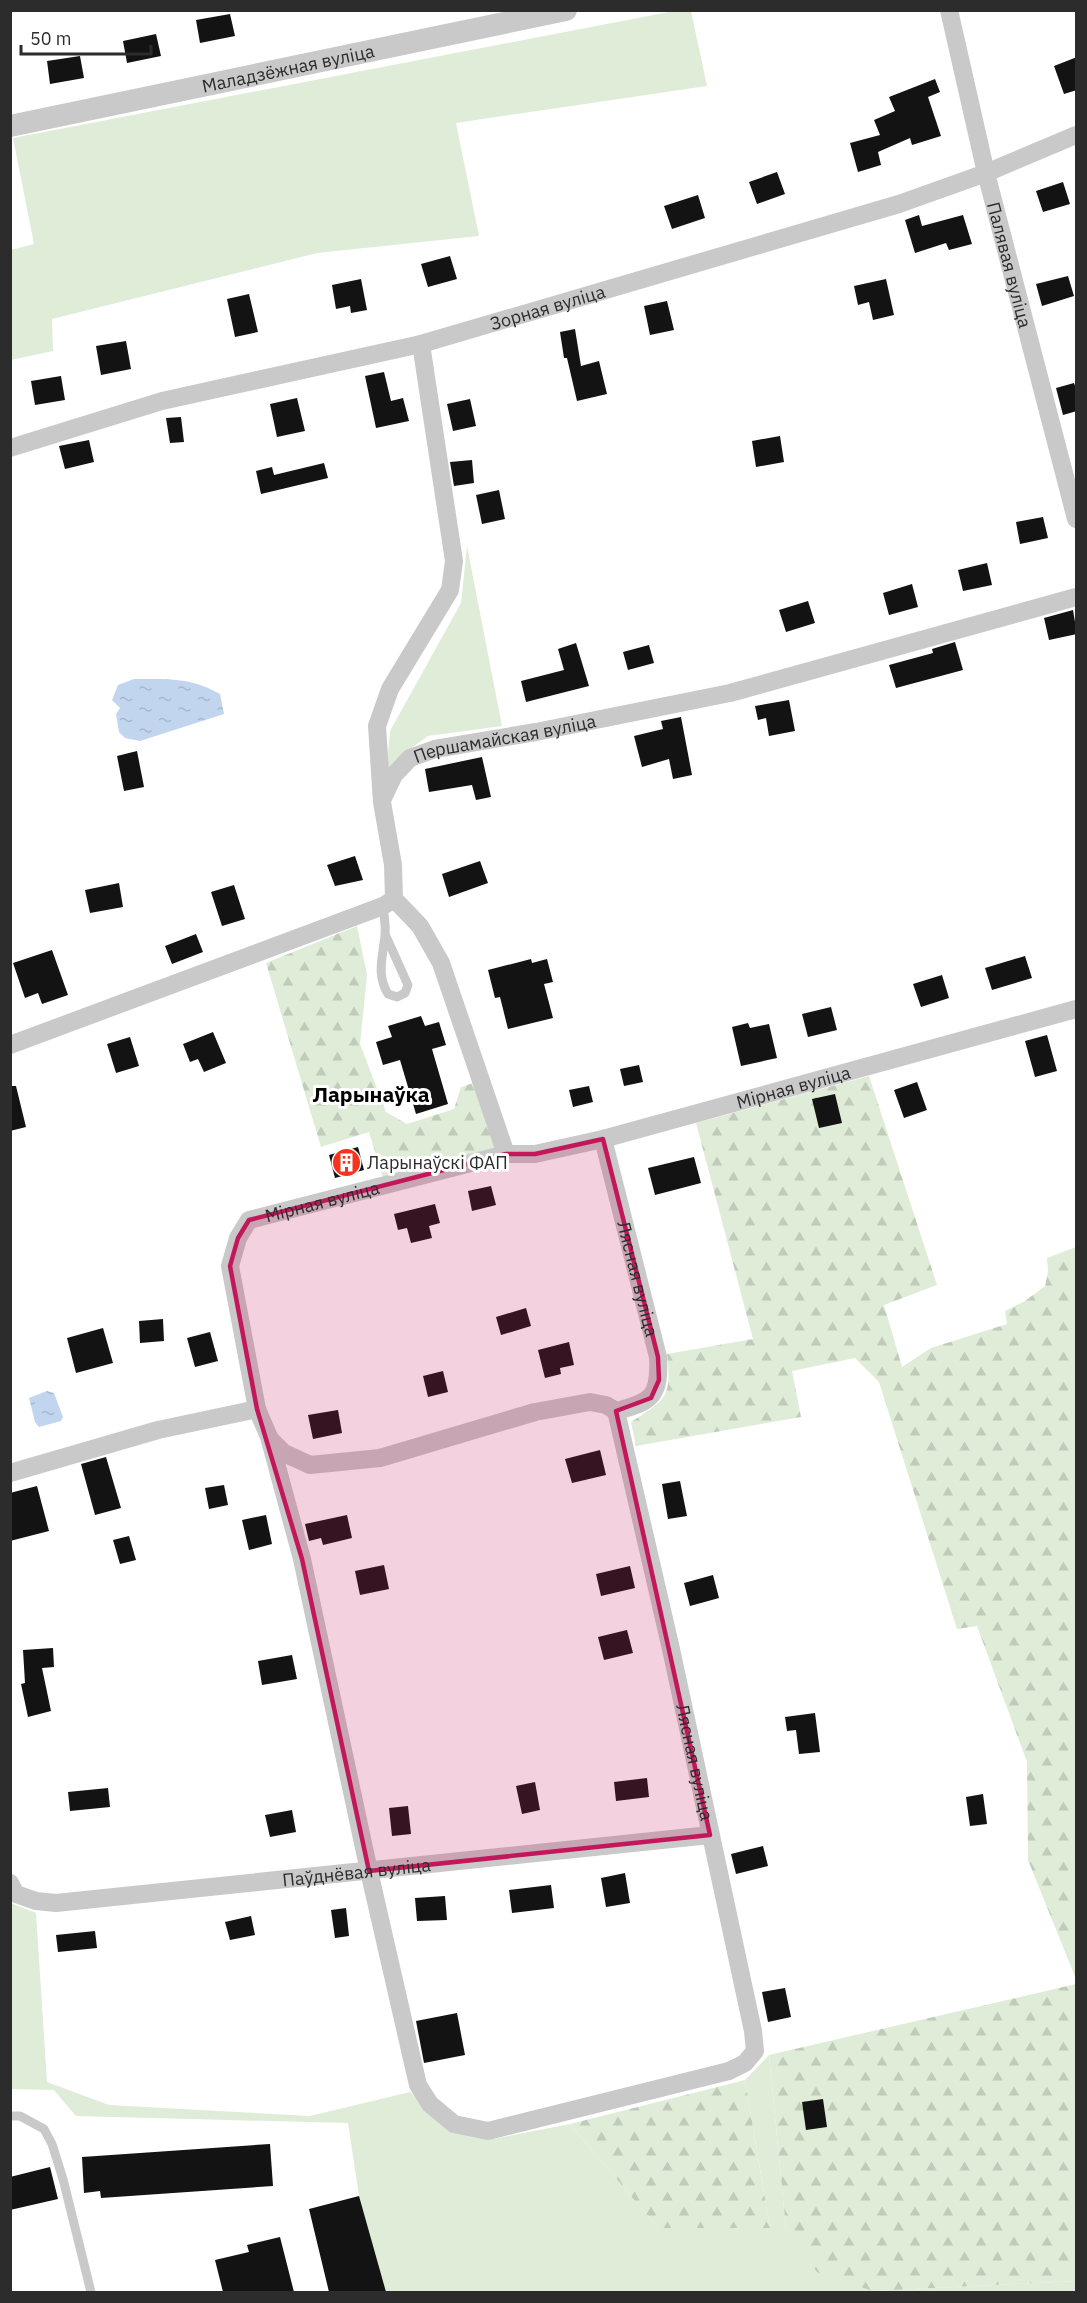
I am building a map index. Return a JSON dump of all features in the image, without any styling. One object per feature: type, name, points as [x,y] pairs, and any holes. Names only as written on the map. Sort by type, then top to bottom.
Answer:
[{"type":"street","name":"Маладзёжная вуліца","points":[[10,126],[566,10]]},
{"type":"street","name":"Палявая вуліца","points":[[950,10],[986,173],[1077,519]]},
{"type":"street","name":"Зорная вуліца","points":[[10,448],[162,401],[421,344],[899,204],[986,173],[1077,135]]},
{"type":"street","points":[[389,903],[393,865],[382,802],[377,726],[390,689],[450,590],[454,561],[421,344]]},
{"type":"street","name":"Першамайская вуліца","points":[[382,802],[394,775],[410,758],[435,749],[536,732],[730,693],[1077,597]]},
{"type":"street","points":[[10,1045],[389,903]]},
{"type":"street","points":[[389,903],[420,926],[441,963],[507,1155]]},
{"type":"street","name":"Мірная вуліца","points":[[257,1409],[230,1266],[238,1238],[249,1220],[507,1155],[536,1154],[603,1139],[1077,1009]]},
{"type":"street","name":"Лясная вуліца","points":[[369,1871],[418,2085],[430,2103],[454,2124],[488,2131],[729,2071],[745,2063],[755,2051],[753,2031],[671,1649],[616,1411],[633,1407],[651,1398],[659,1380],[658,1357],[603,1139]]},
{"type":"street","points":[[269,1437],[284,1453],[310,1465],[380,1458],[535,1412],[590,1402],[606,1405],[616,1411]]},
{"type":"street","points":[[10,1473],[158,1430],[257,1409],[269,1437],[302,1559],[369,1871]]},
{"type":"street","name":"Паўднёвая вуліца","points":[[10,1883],[16,1894],[36,1901],[56,1903],[710,1835]]},
{"type":"lane","points":[[385,934],[408,985],[405,993],[397,997],[388,994],[382,985],[380,967],[389,903]]},
{"type":"lane","points":[[10,2116],[20,2116],[44,2128],[52,2144],[91,2292]]},
{"type":"highlighted area","points":[[603,1139],[658,1357],[659,1380],[651,1398],[616,1411],[710,1835],[369,1871],[302,1559],[257,1409],[230,1266],[238,1238],[249,1220],[506,1154],[535,1154]]},
{"type":"green space","points":[[674,11],[691,11],[707,86],[456,123],[479,236],[317,253],[52,319],[53,351],[11,360],[11,250],[34,244],[13,138]]},
{"type":"green space","points":[[467,546],[502,726],[428,736],[399,757],[386,775],[390,731],[461,603]]},
{"type":"green space","points":[[357,926],[367,975],[360,1044],[386,1112],[407,1124],[454,1109],[461,1087],[476,1082],[497,1150],[383,1178],[369,1132],[321,1147],[266,963]]},
{"type":"green space","points":[[869,1076],[937,1285],[884,1305],[902,1367],[931,1348],[1007,1324],[1005,1311],[1025,1301],[1045,1286],[1048,1272],[1047,1258],[1076,1247],[1076,1979],[1028,1860],[1027,1762],[977,1626],[957,1629],[879,1382],[855,1358],[792,1371],[801,1417],[636,1446],[631,1422],[652,1408],[664,1396],[668,1380],[667,1354],[753,1339],[696,1123]]},
{"type":"green space","points":[[10,1901],[36,1913],[47,2082],[109,2105],[310,2116],[410,2092],[447,2129],[488,2140],[570,2124],[658,2228],[770,2228],[745,2080],[769,2055],[786,2229],[873,2291],[1076,2281],[1076,2292],[385,2292],[359,2196],[348,2123],[76,2116],[54,2090],[11,2089]]},
{"type":"green space","points":[[1076,1984],[1076,2281],[873,2291],[817,2272],[786,2229],[769,2055]]},
{"type":"green space","points":[[745,2080],[770,2228],[658,2228],[570,2124]]},
{"type":"water","points":[[134,679],[178,680],[199,684],[220,694],[224,714],[140,741],[125,738],[119,732],[116,714],[120,708],[112,700],[118,685]]},
{"type":"water","points":[[47,1391],[54,1393],[63,1417],[61,1421],[39,1427],[35,1422],[29,1398]]},
{"type":"building","points":[[230,14],[235,36],[200,43],[196,20]]},
{"type":"building","points":[[156,34],[161,56],[127,63],[123,41]]},
{"type":"building","points":[[80,56],[84,78],[50,84],[47,61]]},
{"type":"building","points":[[1077,57],[1077,90],[1064,94],[1054,66]]},
{"type":"building","points":[[935,79],[940,92],[928,97],[941,136],[912,145],[910,138],[878,152],[881,165],[858,172],[850,143],[880,135],[874,120],[895,111],[889,97]]},
{"type":"building","points":[[777,172],[785,194],[757,204],[749,182]]},
{"type":"building","points":[[1063,182],[1070,204],[1043,212],[1036,191]]},
{"type":"building","points":[[698,195],[705,218],[672,229],[664,206]]},
{"type":"building","points":[[919,215],[922,226],[963,215],[972,244],[949,250],[946,243],[915,253],[905,220]]},
{"type":"building","points":[[450,256],[457,279],[428,287],[421,264]]},
{"type":"building","points":[[1068,276],[1074,296],[1042,306],[1036,284]]},
{"type":"building","points":[[361,279],[367,310],[351,313],[350,306],[336,309],[332,285]]},
{"type":"building","points":[[886,279],[894,315],[873,320],[869,302],[858,305],[854,286]]},
{"type":"building","points":[[249,294],[258,332],[235,337],[227,299]]},
{"type":"building","points":[[667,301],[674,330],[650,335],[644,306]]},
{"type":"building","points":[[575,329],[581,366],[599,361],[607,394],[577,401],[567,358],[564,358],[560,332]]},
{"type":"building","points":[[126,341],[131,369],[101,375],[96,346]]},
{"type":"building","points":[[384,372],[391,401],[403,398],[409,421],[376,428],[365,376]]},
{"type":"building","points":[[61,376],[65,400],[35,405],[31,381]]},
{"type":"building","points":[[1074,383],[1077,391],[1077,411],[1063,415],[1056,388]]},
{"type":"building","points":[[297,398],[305,431],[277,437],[270,404]]},
{"type":"building","points":[[470,399],[476,426],[453,431],[447,404]]},
{"type":"building","points":[[181,417],[184,442],[170,443],[166,418]]},
{"type":"building","points":[[780,436],[784,462],[756,467],[752,441]]},
{"type":"building","points":[[89,440],[94,462],[65,469],[59,446]]},
{"type":"building","points":[[472,460],[474,483],[454,486],[450,462]]},
{"type":"building","points":[[324,463],[328,478],[261,494],[256,471],[272,467],[274,475]]},
{"type":"building","points":[[499,490],[505,519],[482,524],[476,495]]},
{"type":"building","points":[[1043,517],[1048,538],[1020,544],[1016,522]]},
{"type":"building","points":[[987,563],[992,585],[963,591],[958,570]]},
{"type":"building","points":[[912,584],[918,607],[889,615],[883,593]]},
{"type":"building","points":[[808,601],[815,623],[786,632],[779,610]]},
{"type":"building","points":[[1073,610],[1077,634],[1049,640],[1044,618]]},
{"type":"building","points":[[955,642],[963,670],[896,688],[889,665],[933,653],[932,649]]},
{"type":"building","points":[[576,643],[589,686],[526,702],[521,681],[564,670],[558,649]]},
{"type":"building","points":[[649,645],[654,663],[628,670],[623,652]]},
{"type":"building","points":[[789,700],[795,731],[769,736],[766,718],[758,720],[755,706]]},
{"type":"building","points":[[681,717],[692,775],[673,779],[669,759],[642,767],[634,736],[663,729],[661,721]]},
{"type":"building","points":[[137,751],[144,787],[124,791],[117,756]]},
{"type":"building","points":[[482,757],[491,797],[476,800],[472,785],[429,792],[425,769]]},
{"type":"building","points":[[355,856],[363,880],[335,886],[327,865]]},
{"type":"building","points":[[480,861],[488,883],[449,897],[442,874]]},
{"type":"building","points":[[119,883],[123,907],[90,913],[85,890]]},
{"type":"building","points":[[234,885],[245,919],[222,926],[211,892]]},
{"type":"building","points":[[196,934],[203,952],[172,964],[165,946]]},
{"type":"building","points":[[52,950],[68,995],[42,1004],[38,993],[25,998],[13,963]]},
{"type":"building","points":[[1025,956],[1032,978],[992,990],[985,968]]},
{"type":"building","points":[[531,959],[532,963],[547,959],[553,982],[544,984],[553,1018],[508,1029],[500,997],[495,998],[488,970]]},
{"type":"building","points":[[942,975],[949,998],[921,1007],[913,984]]},
{"type":"building","points":[[831,1007],[837,1030],[808,1037],[802,1014]]},
{"type":"building","points":[[421,1016],[425,1026],[439,1022],[446,1045],[432,1049],[448,1104],[416,1114],[400,1060],[383,1065],[376,1042],[392,1037],[388,1026]]},
{"type":"building","points":[[748,1023],[750,1028],[769,1024],[777,1058],[741,1066],[732,1027]]},
{"type":"building","points":[[213,1032],[226,1063],[204,1072],[198,1059],[190,1062],[183,1044]]},
{"type":"building","points":[[1047,1035],[1057,1071],[1035,1077],[1025,1041]]},
{"type":"building","points":[[130,1037],[139,1066],[116,1073],[107,1044]]},
{"type":"building","points":[[639,1065],[643,1082],[624,1086],[620,1069]]},
{"type":"building","points":[[917,1082],[927,1110],[904,1118],[894,1090]]},
{"type":"building","points":[[10,1086],[16,1086],[26,1127],[10,1131]]},
{"type":"building","points":[[589,1086],[593,1102],[573,1107],[569,1090]]},
{"type":"building","points":[[835,1094],[842,1123],[819,1128],[812,1099]]},
{"type":"building","name":"Ларынаўскі ФАП","points":[[358,1147],[364,1170],[335,1178],[329,1155]]},
{"type":"building","points":[[694,1157],[701,1183],[655,1195],[648,1168]]},
{"type":"building","points":[[491,1186],[496,1205],[472,1211],[468,1191]]},
{"type":"building","points":[[435,1204],[440,1223],[429,1226],[432,1238],[411,1243],[407,1228],[398,1230],[394,1214]]},
{"type":"building","points":[[526,1308],[531,1326],[501,1335],[496,1317]]},
{"type":"building","points":[[163,1319],[164,1341],[140,1343],[139,1321]]},
{"type":"building","points":[[103,1328],[113,1363],[76,1373],[67,1338]]},
{"type":"building","points":[[210,1332],[218,1361],[195,1367],[187,1338]]},
{"type":"building","points":[[569,1342],[574,1365],[560,1368],[561,1374],[545,1378],[538,1350]]},
{"type":"building","points":[[443,1371],[448,1392],[428,1397],[423,1376]]},
{"type":"building","points":[[338,1410],[342,1433],[313,1439],[308,1415]]},
{"type":"building","points":[[600,1450],[606,1475],[572,1483],[565,1459]]},
{"type":"building","points":[[106,1457],[121,1508],[95,1515],[81,1464]]},
{"type":"building","points":[[680,1481],[687,1516],[668,1519],[662,1484]]},
{"type":"building","points":[[224,1485],[228,1505],[209,1509],[205,1488]]},
{"type":"building","points":[[37,1486],[49,1531],[10,1541],[10,1493]]},
{"type":"building","points":[[266,1515],[272,1544],[249,1550],[242,1520]]},
{"type":"building","points":[[347,1515],[352,1538],[323,1545],[321,1538],[309,1541],[305,1524]]},
{"type":"building","points":[[129,1536],[136,1560],[120,1564],[113,1540]]},
{"type":"building","points":[[384,1565],[389,1589],[360,1595],[355,1571]]},
{"type":"building","points":[[630,1566],[635,1588],[601,1596],[596,1574]]},
{"type":"building","points":[[713,1575],[719,1598],[690,1606],[684,1583]]},
{"type":"building","points":[[627,1630],[633,1653],[604,1660],[598,1637]]},
{"type":"building","points":[[53,1648],[54,1667],[42,1668],[51,1711],[28,1717],[21,1684],[25,1683],[23,1650]]},
{"type":"building","points":[[292,1655],[297,1679],[262,1685],[258,1661]]},
{"type":"building","points":[[815,1713],[820,1752],[799,1754],[796,1730],[787,1731],[785,1717]]},
{"type":"building","points":[[647,1778],[649,1797],[616,1801],[614,1782]]},
{"type":"building","points":[[535,1782],[540,1810],[522,1814],[516,1786]]},
{"type":"building","points":[[108,1788],[110,1807],[70,1811],[68,1792]]},
{"type":"building","points":[[983,1794],[987,1824],[970,1826],[966,1797]]},
{"type":"building","points":[[408,1806],[411,1834],[392,1836],[389,1808]]},
{"type":"building","points":[[292,1810],[296,1832],[270,1837],[265,1815]]},
{"type":"building","points":[[763,1846],[768,1866],[736,1874],[731,1854]]},
{"type":"building","points":[[625,1873],[630,1903],[606,1907],[601,1878]]},
{"type":"building","points":[[551,1885],[554,1908],[512,1913],[509,1890]]},
{"type":"building","points":[[445,1896],[447,1920],[417,1921],[415,1898]]},
{"type":"building","points":[[346,1908],[349,1936],[335,1938],[331,1910]]},
{"type":"building","points":[[251,1916],[255,1935],[230,1940],[225,1922]]},
{"type":"building","points":[[95,1931],[97,1948],[58,1952],[56,1935]]},
{"type":"building","points":[[785,1988],[791,2017],[768,2022],[762,1992]]},
{"type":"building","points":[[457,2013],[465,2055],[424,2063],[416,2021]]},
{"type":"building","points":[[823,2099],[827,2127],[806,2130],[802,2102]]},
{"type":"building","points":[[270,2144],[273,2186],[101,2198],[100,2191],[84,2193],[82,2157]]},
{"type":"building","points":[[50,2167],[58,2199],[10,2210],[10,2177]]},
{"type":"building","points":[[359,2196],[386,2292],[329,2292],[309,2209]]},
{"type":"building","points":[[280,2237],[294,2292],[223,2292],[215,2260],[249,2252],[247,2245]]},
{"type":"place","name":"Ларынаўскі ФАП","points":[[346,1162]]},
{"type":"district","name":"Ларынаўка","points":[[371,1094]]}]
